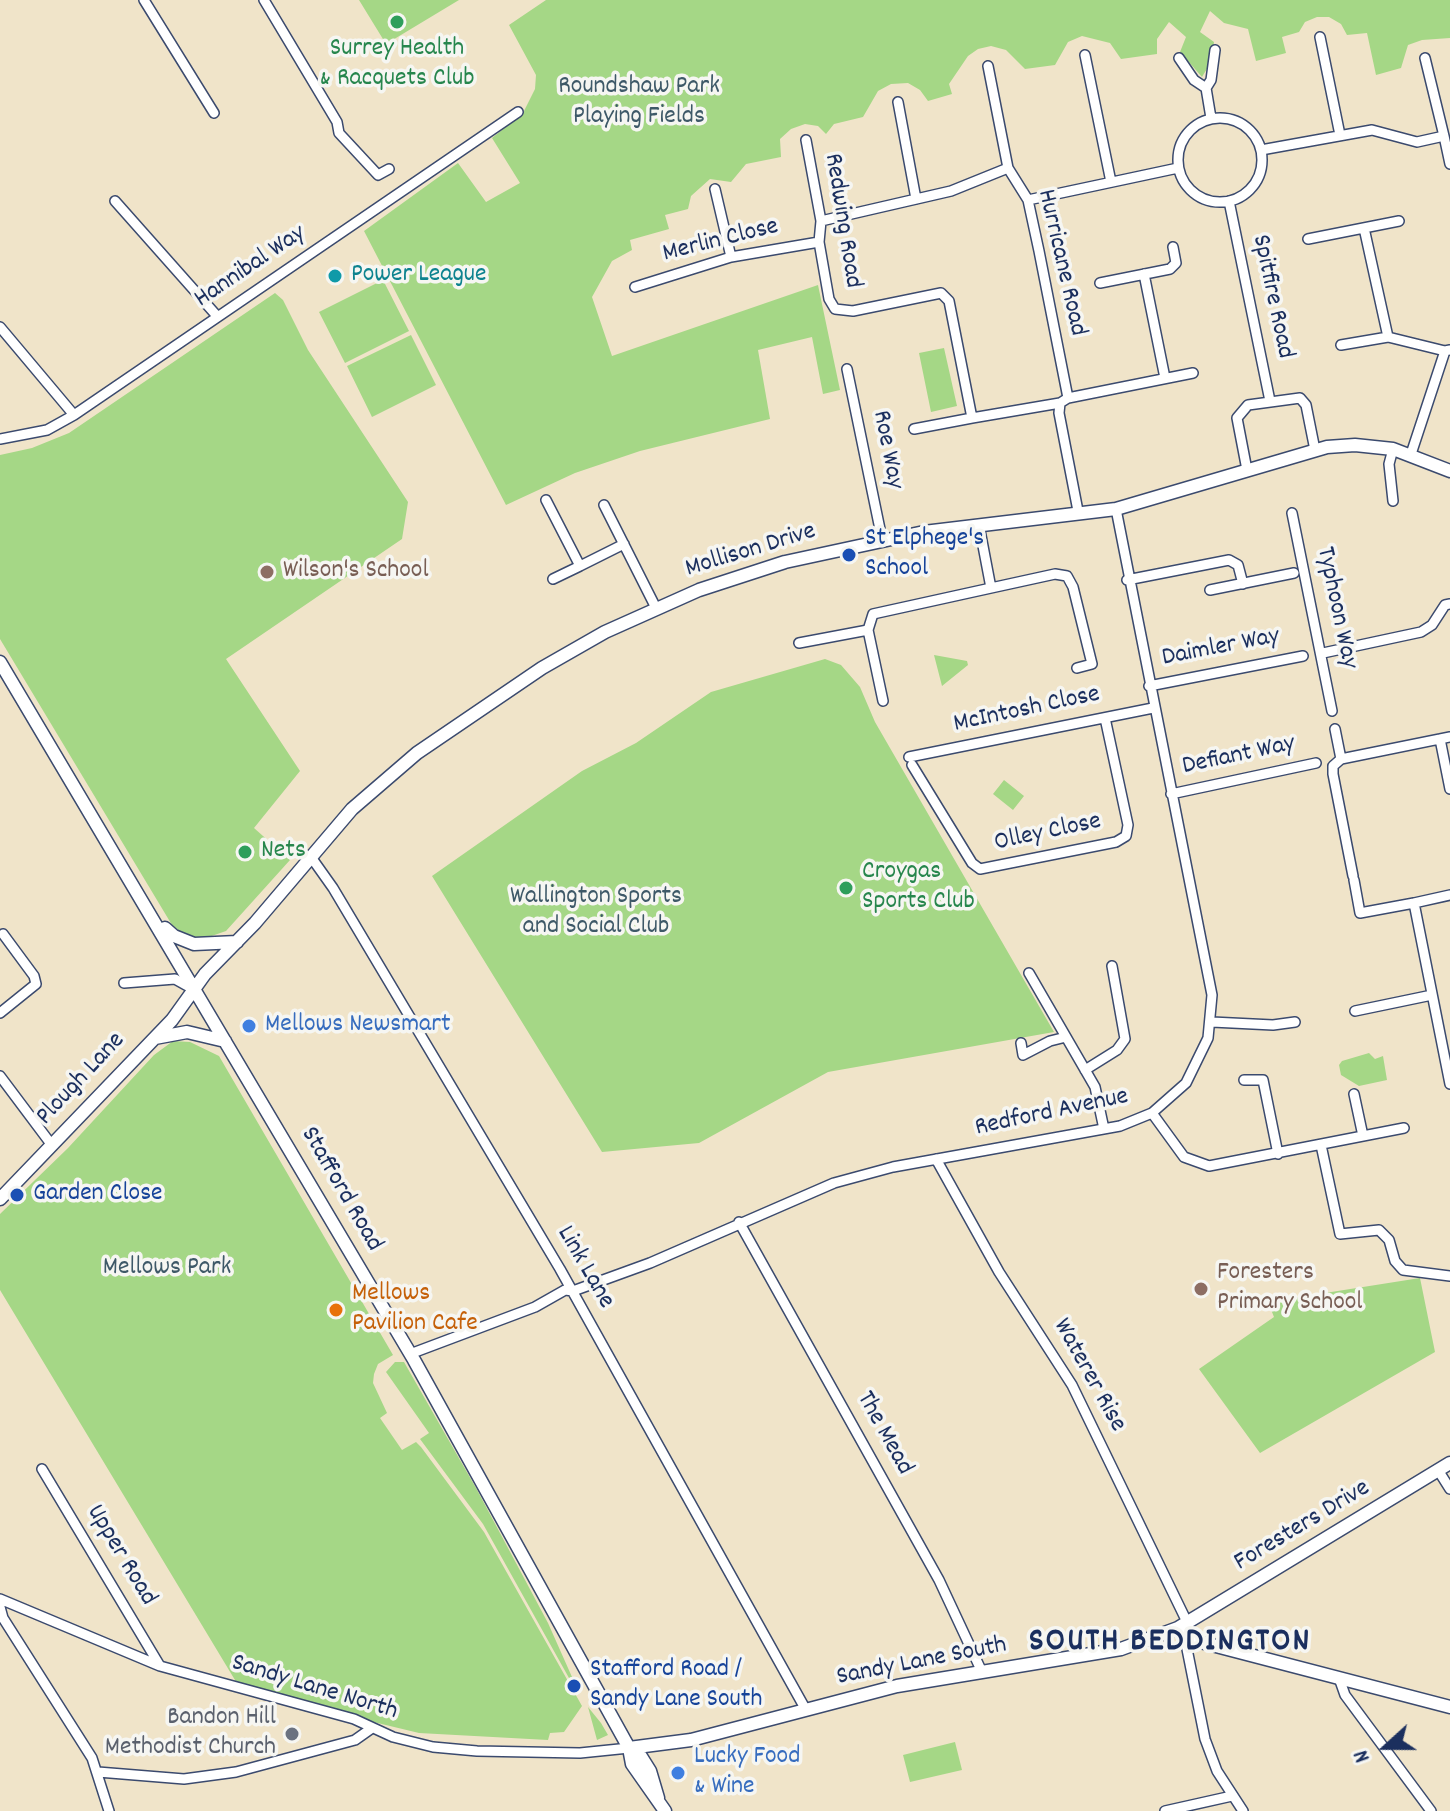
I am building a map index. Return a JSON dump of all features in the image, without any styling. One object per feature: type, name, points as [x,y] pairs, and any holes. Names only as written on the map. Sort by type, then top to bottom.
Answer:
[{"type":"main road","name":"Mollison Drive","points":[[193,989],[352,809],[417,753],[574,649],[656,608],[749,572],[882,539],[1078,511],[1116,509],[1315,450],[1355,445],[1393,449],[1450,471]]},
{"type":"main road","name":"Stafford Road","points":[[0,662],[150,910],[193,989],[410,1354],[629,1748],[632,1764],[645,1786],[658,1798]]},
{"type":"main road","points":[[150,910],[167,931],[187,942],[204,946],[237,941]]},
{"type":"main road","name":"Plough Lane","points":[[0,1199],[185,1004],[193,989]]},
{"type":"main road","points":[[152,1039],[187,1032],[225,1041]]},
{"type":"main road","name":"Foresters Drive","points":[[1183,1625],[1444,1466]]},
{"type":"main road","points":[[1183,1625],[1189,1639],[1450,1707]]},
{"type":"main road","name":"Sandy Lane South","points":[[629,1748],[674,1744],[897,1686],[1121,1649],[1183,1625]]},
{"type":"main road","points":[[650,1771],[654,1757],[674,1744]]},
{"type":"main road","name":"Stafford Road","points":[[629,1748],[640,1755],[650,1771],[665,1811]]},
{"type":"street","points":[[144,0],[214,113]]},
{"type":"street","points":[[264,0],[337,122],[339,133],[378,175],[389,169]]},
{"type":"street","points":[[1320,37],[1340,135]]},
{"type":"street","points":[[1211,118],[1206,88],[1211,80],[1215,50]]},
{"type":"street","points":[[1085,55],[1111,182]]},
{"type":"street","points":[[1179,58],[1194,80],[1206,88]]},
{"type":"street","points":[[1425,58],[1450,164]]},
{"type":"street","points":[[988,66],[1008,168]]},
{"type":"street","points":[[898,102],[916,199]]},
{"type":"street","name":"Hannibal Way","points":[[0,439],[47,430],[74,415],[455,158],[518,112]]},
{"type":"street","points":[[1211,118],[1240,123],[1249,130],[1261,150],[1259,176],[1251,188],[1229,201],[1204,199],[1192,192],[1178,168],[1180,145],[1187,133],[1211,118]]},
{"type":"street","points":[[1261,150],[1372,130],[1417,142],[1444,136]]},
{"type":"street","name":"Redwing Road","points":[[806,140],[821,221],[819,242],[829,299],[835,309],[853,311],[941,293],[945,295],[972,418]]},
{"type":"street","name":"Hurricane Road","points":[[821,221],[951,191],[1008,168],[1028,200],[1064,400],[1078,511]]},
{"type":"street","points":[[1028,200],[1178,168]]},
{"type":"street","points":[[715,189],[731,257]]},
{"type":"street","points":[[115,201],[217,316]]},
{"type":"street","name":"Spitfire Road","points":[[1229,201],[1270,401],[1295,397],[1303,401],[1315,450]]},
{"type":"street","points":[[1308,239],[1399,221]]},
{"type":"street","points":[[1364,228],[1388,337]]},
{"type":"street","name":"Merlin Close","points":[[635,287],[731,257],[819,242]]},
{"type":"street","points":[[1100,283],[1170,269],[1176,263],[1173,247]]},
{"type":"street","points":[[1144,274],[1165,378]]},
{"type":"street","points":[[0,327],[74,415]]},
{"type":"street","points":[[1341,345],[1388,337],[1447,351],[1411,454]]},
{"type":"street","name":"Roe Way","points":[[847,369],[882,539]]},
{"type":"street","points":[[914,429],[1193,373]]},
{"type":"street","points":[[1247,470],[1238,415],[1244,407],[1270,401]]},
{"type":"street","points":[[1393,449],[1389,464],[1393,501]]},
{"type":"street","points":[[546,500],[580,566]]},
{"type":"street","points":[[604,505],[656,608]]},
{"type":"street","name":"Redford Avenue","points":[[410,1354],[535,1307],[565,1290],[573,1291],[650,1263],[739,1222],[853,1177],[1104,1129],[1152,1113],[1192,1075],[1212,1022],[1212,995],[1127,580],[1116,509]]},
{"type":"street","name":"Typhoon Way","points":[[1292,513],[1323,653],[1332,711]]},
{"type":"street","points":[[979,525],[991,588]]},
{"type":"street","points":[[553,579],[624,544]]},
{"type":"street","points":[[1127,580],[1229,560],[1238,565],[1243,584]]},
{"type":"street","points":[[1210,590],[1294,573]]},
{"type":"street","points":[[883,701],[868,630],[869,618],[877,612],[1055,574],[1067,576],[1073,587],[1092,664],[1077,668]]},
{"type":"street","points":[[1323,653],[1421,632],[1432,625],[1445,605],[1450,604]]},
{"type":"street","points":[[799,643],[868,630]]},
{"type":"street","name":"Daimler Way","points":[[1149,686],[1303,656]]},
{"type":"street","name":"McIntosh Close","points":[[911,761],[1153,708]]},
{"type":"street","name":"Olley Close","points":[[911,761],[972,863],[980,869],[1116,842],[1126,836],[1128,825],[1105,718]]},
{"type":"street","points":[[1335,729],[1341,759]]},
{"type":"street","points":[[1450,789],[1445,738],[1341,759],[1333,766],[1360,913],[1450,895]]},
{"type":"street","name":"Defiant Way","points":[[1171,794],[1316,763]]},
{"type":"street","name":"Link Lane","points":[[311,857],[573,1291],[806,1710]]},
{"type":"street","points":[[1414,903],[1446,1049],[1450,1084]]},
{"type":"street","points":[[0,1013],[36,984],[34,976],[3,934]]},
{"type":"street","points":[[1085,1070],[1117,1050],[1125,1039],[1112,966]]},
{"type":"street","points":[[1029,973],[1097,1092],[1104,1129]]},
{"type":"street","points":[[124,983],[175,979],[193,989]]},
{"type":"street","points":[[1355,1011],[1432,995]]},
{"type":"street","points":[[1212,1022],[1273,1025],[1295,1022]]},
{"type":"street","points":[[1021,1043],[1023,1055],[1050,1041],[1066,1037]]},
{"type":"street","points":[[0,1076],[51,1144]]},
{"type":"street","points":[[1244,1080],[1263,1080],[1278,1154]]},
{"type":"street","points":[[1354,1094],[1363,1136]]},
{"type":"street","points":[[1152,1113],[1184,1157],[1209,1166],[1404,1128]]},
{"type":"street","points":[[1321,1145],[1340,1234],[1379,1230],[1389,1240],[1400,1268],[1440,1277],[1450,1276]]},
{"type":"street","name":"Waterer Rise","points":[[936,1159],[999,1272],[1072,1385],[1183,1625]]},
{"type":"street","name":"The Mead","points":[[739,1222],[939,1580],[982,1672]]},
{"type":"street","points":[[1444,1466],[1450,1489]]},
{"type":"street","name":"Upper Road","points":[[42,1469],[160,1666]]},
{"type":"street","name":"Sandy Lane North","points":[[0,1599],[160,1666],[384,1734],[453,1750],[580,1753],[629,1748]]},
{"type":"street","points":[[0,1607],[3,1618],[98,1772],[109,1811]]},
{"type":"street","points":[[1189,1639],[1187,1649],[1205,1739],[1232,1796],[1243,1811]]},
{"type":"street","points":[[1339,1678],[1345,1695],[1431,1811]]},
{"type":"street","points":[[98,1772],[184,1779],[236,1772],[355,1740],[372,1728]]},
{"type":"street","points":[[1165,1811],[1232,1796]]},
{"type":"green space","name":"Surrey Health & Racquets Club","points":[[359,0],[459,0],[386,44]]},
{"type":"green space","name":"Roundshaw Park Playing Fields","points":[[546,0],[1450,0],[1450,38],[1422,40],[1408,45],[1401,68],[1376,75],[1367,33],[1347,35],[1341,24],[1329,17],[1317,17],[1305,22],[1299,32],[1282,37],[1286,53],[1256,61],[1248,29],[1224,23],[1210,11],[1200,32],[1214,42],[1211,62],[1202,77],[1180,52],[1186,37],[1169,22],[1157,39],[1157,54],[1121,59],[1110,43],[1082,36],[1068,42],[1055,65],[1025,69],[1006,50],[991,46],[978,49],[968,56],[949,84],[952,94],[928,101],[920,90],[908,83],[891,84],[878,91],[863,117],[834,124],[826,134],[818,126],[805,124],[791,129],[780,139],[781,157],[746,164],[731,182],[710,179],[691,196],[688,209],[665,215],[669,229],[630,240],[632,250],[612,261],[592,297],[612,356],[818,285],[840,390],[823,394],[812,337],[758,350],[770,419],[640,451],[575,473],[506,505],[364,231],[458,163],[486,202],[520,183],[492,138],[523,113],[535,89],[536,75],[509,25]]},
{"type":"green space","points":[[383,280],[409,331],[345,363],[319,312]]},
{"type":"green space","name":"Wilson's School","points":[[275,293],[283,300],[308,350],[408,502],[402,539],[226,659],[300,771],[254,828],[290,860],[226,931],[203,939],[187,937],[172,925],[0,639],[0,455],[32,448],[69,433]]},
{"type":"green space","points":[[411,335],[436,385],[372,417],[347,366]]},
{"type":"green space","points":[[944,348],[957,406],[931,412],[919,353]]},
{"type":"green space","points":[[934,655],[967,661],[968,665],[942,686]]},
{"type":"green space","name":"Wallington Sports and Social Club","points":[[825,659],[841,665],[860,687],[875,722],[1054,1032],[828,1072],[699,1143],[602,1152],[432,876],[582,771],[636,743],[711,692]]},
{"type":"green space","points":[[1004,780],[1024,796],[1013,810],[993,794]]},
{"type":"green space","name":"Mellows Park","points":[[173,1041],[190,1042],[219,1056],[393,1355],[378,1364],[374,1374],[373,1383],[387,1413],[380,1418],[402,1450],[416,1442],[421,1447],[484,1532],[582,1706],[564,1732],[550,1733],[548,1740],[419,1733],[241,1690],[0,1290],[0,1214],[68,1148],[154,1055]]},
{"type":"green space","points":[[1369,1053],[1375,1059],[1383,1056],[1387,1080],[1359,1086],[1341,1075],[1339,1065],[1342,1061]]},
{"type":"green space","points":[[1420,1278],[1435,1352],[1260,1453],[1199,1369],[1274,1317],[1268,1302]]},
{"type":"green space","points":[[395,1362],[404,1362],[476,1488],[548,1623],[572,1677],[569,1678],[483,1524],[420,1439],[429,1433],[386,1372]]},
{"type":"green space","points":[[588,1707],[601,1723],[608,1735],[597,1740]]},
{"type":"green space","points":[[955,1742],[962,1770],[910,1782],[903,1755]]},
{"type":"place","name":"Surrey Health & Racquets Club","points":[[397,22]]},
{"type":"place","name":"Power League","points":[[335,276]]},
{"type":"place","name":"St Elphege's School","points":[[849,555]]},
{"type":"place","name":"Wilson's School","points":[[267,572]]},
{"type":"place","name":"Nets","points":[[245,852]]},
{"type":"place","name":"Croygas Sports Club","points":[[846,888]]},
{"type":"place","name":"Mellows Newsmart","points":[[249,1026]]},
{"type":"place","name":"Garden Close","points":[[17,1195]]},
{"type":"place","name":"Foresters Primary School","points":[[1201,1289]]},
{"type":"place","name":"Mellows Pavilion Cafe","points":[[336,1310]]},
{"type":"place","name":"Stafford Road / Sandy Lane South","points":[[574,1686]]},
{"type":"place","name":"Bandon Hill Methodist Church","points":[[292,1734]]},
{"type":"place","name":"Lucky Food & Wine","points":[[678,1773]]},
{"type":"district","name":"SOUTH BEDDINGTON","points":[[1170,1644]]}]
